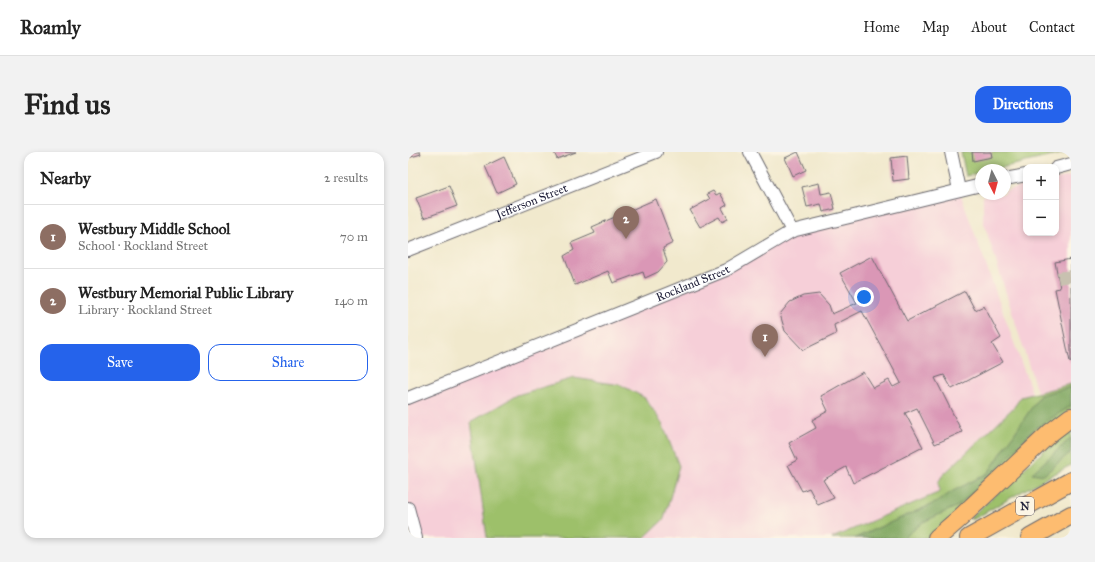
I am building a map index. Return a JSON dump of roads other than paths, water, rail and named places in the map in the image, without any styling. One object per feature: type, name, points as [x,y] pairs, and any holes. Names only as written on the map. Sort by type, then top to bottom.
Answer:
[{"type":"highway","points":[[937,538],[1050,433],[1071,417]]},
{"type":"highway","name":"N","points":[[969,538],[1071,481]]},
{"type":"highway","name":"N","points":[[1030,538],[1071,515]]},
{"type":"street","name":"Jefferson Street","points":[[408,250],[656,152]]},
{"type":"street","points":[[750,152],[792,231]]},
{"type":"street","points":[[951,152],[959,190]]},
{"type":"street","points":[[1059,167],[1071,164]]},
{"type":"street","points":[[1011,179],[1023,176]]},
{"type":"street","name":"Rockland Street","points":[[408,398],[726,270],[792,231],[892,208],[975,186]]},
{"type":"street","points":[[408,508],[416,538]]},
{"type":"tunnel","points":[[1058,278],[1071,276]]},
{"type":"place","name":"Westbury Memorial Public Library","points":[[626,239]]},
{"type":"place","name":"Westbury Middle School","points":[[765,357]]}]
